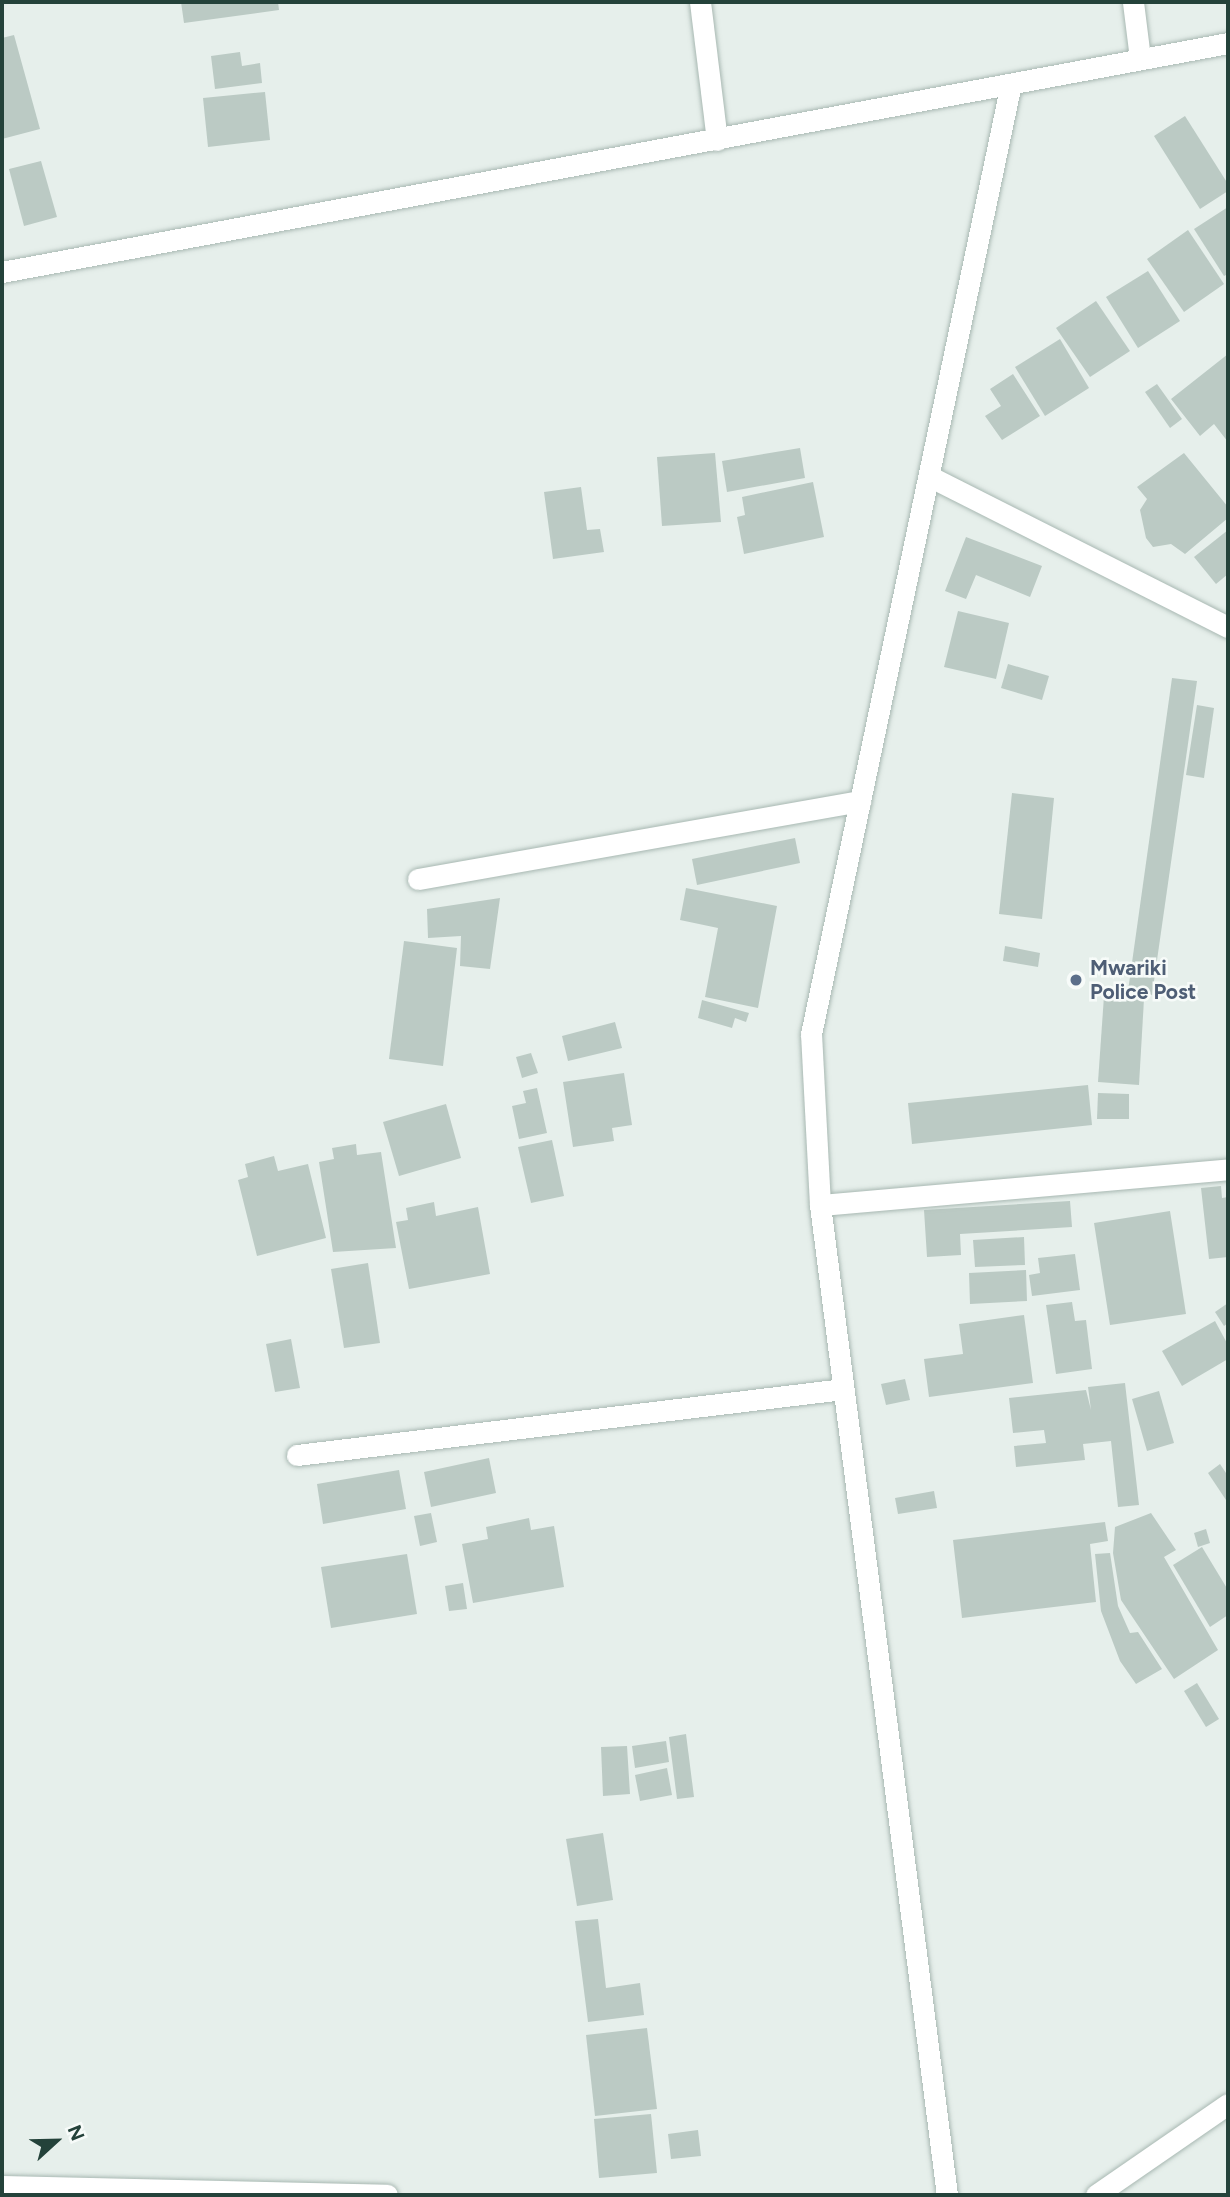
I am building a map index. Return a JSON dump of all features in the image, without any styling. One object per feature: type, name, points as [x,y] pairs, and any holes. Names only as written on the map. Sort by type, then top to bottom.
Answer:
[{"type":"street","points":[[700,2],[717,140]]},
{"type":"street","points":[[1133,2],[1140,58]]},
{"type":"street","points":[[2,272],[1010,88],[1140,58],[1228,43]]},
{"type":"street","points":[[947,2195],[820,1205],[811,1034],[1010,88]]},
{"type":"street","points":[[929,476],[1224,619]]},
{"type":"street","points":[[418,879],[860,801]]},
{"type":"street","points":[[820,1205],[1228,1169]]},
{"type":"street","points":[[297,1455],[843,1389]]},
{"type":"street","points":[[1096,2195],[1228,2104]]},
{"type":"street","points":[[2,2186],[387,2195]]},
{"type":"building","points":[[181,2],[278,2],[279,10],[184,23]]},
{"type":"building","points":[[14,35],[40,129],[2,139],[2,38]]},
{"type":"building","points":[[240,52],[242,66],[260,63],[262,83],[215,89],[211,56]]},
{"type":"building","points":[[265,92],[270,140],[208,147],[203,98]]},
{"type":"building","points":[[1185,116],[1228,184],[1228,191],[1200,209],[1154,136]]},
{"type":"building","points":[[41,161],[57,217],[24,226],[9,169]]},
{"type":"building","points":[[1228,207],[1228,274],[1224,276],[1194,229]]},
{"type":"building","points":[[1188,230],[1224,284],[1184,312],[1147,259]]},
{"type":"building","points":[[1148,271],[1180,321],[1138,348],[1106,297]]},
{"type":"building","points":[[1096,301],[1130,351],[1090,377],[1056,328]]},
{"type":"building","points":[[1060,339],[1089,388],[1045,416],[1015,367]]},
{"type":"building","points":[[1228,354],[1228,442],[1214,424],[1200,436],[1171,399]]},
{"type":"building","points":[[1013,374],[1040,416],[1002,440],[985,416],[1001,406],[990,389]]},
{"type":"building","points":[[1157,384],[1182,419],[1170,428],[1145,392]]},
{"type":"building","points":[[800,448],[805,478],[727,492],[722,461]]},
{"type":"building","points":[[715,453],[721,522],[662,526],[657,457]]},
{"type":"building","points":[[1184,453],[1228,507],[1228,518],[1185,554],[1171,544],[1153,547],[1146,538],[1140,510],[1147,499],[1137,487]]},
{"type":"building","points":[[813,482],[824,537],[744,554],[737,517],[745,515],[742,497]]},
{"type":"building","points":[[581,487],[587,530],[600,529],[604,552],[553,559],[544,492]]},
{"type":"building","points":[[1228,530],[1228,574],[1216,584],[1194,557]]},
{"type":"building","points":[[966,537],[1042,566],[1030,597],[976,575],[966,599],[945,591]]},
{"type":"building","points":[[958,611],[1009,623],[996,679],[944,667]]},
{"type":"building","points":[[1008,664],[1049,676],[1042,700],[1001,688]]},
{"type":"building","points":[[1172,678],[1197,681],[1152,995],[1128,991]]},
{"type":"building","points":[[1197,705],[1214,708],[1204,778],[1186,775]]},
{"type":"building","points":[[1012,793],[1054,798],[1042,919],[999,914]]},
{"type":"building","points":[[795,838],[800,863],[697,885],[692,859]]},
{"type":"building","points":[[686,888],[777,906],[758,1008],[705,997],[718,928],[680,920]]},
{"type":"building","points":[[500,898],[490,969],[460,966],[461,936],[428,938],[427,909]]},
{"type":"building","points":[[404,941],[457,948],[443,1066],[389,1059]]},
{"type":"building","points":[[1005,946],[1040,953],[1038,967],[1003,961]]},
{"type":"building","points":[[1104,996],[1144,999],[1139,1085],[1098,1082]]},
{"type":"building","points":[[702,1000],[749,1013],[746,1022],[735,1018],[732,1028],[698,1018]]},
{"type":"building","points":[[615,1022],[622,1048],[568,1061],[562,1036]]},
{"type":"building","points":[[531,1053],[538,1073],[522,1078],[516,1057]]},
{"type":"building","points":[[624,1073],[632,1125],[612,1128],[614,1141],[573,1147],[563,1082]]},
{"type":"building","points":[[1088,1085],[1092,1125],[912,1144],[908,1103]]},
{"type":"building","points":[[537,1088],[547,1133],[519,1139],[512,1106],[526,1103],[523,1091]]},
{"type":"building","points":[[1098,1093],[1129,1094],[1129,1119],[1097,1119]]},
{"type":"building","points":[[446,1104],[461,1158],[399,1176],[383,1122]]},
{"type":"building","points":[[552,1140],[564,1196],[531,1203],[518,1147]]},
{"type":"building","points":[[356,1144],[357,1155],[381,1152],[396,1248],[333,1252],[319,1162],[334,1159],[332,1148]]},
{"type":"building","points":[[274,1156],[278,1171],[308,1164],[326,1238],[257,1256],[238,1180],[248,1177],[245,1164]]},
{"type":"building","points":[[1221,1186],[1222,1198],[1228,1197],[1228,1257],[1209,1259],[1201,1188]]},
{"type":"building","points":[[1070,1201],[1072,1227],[960,1234],[961,1255],[927,1257],[924,1210]]},
{"type":"building","points":[[434,1202],[436,1216],[478,1207],[490,1274],[409,1289],[396,1222],[408,1220],[406,1208]]},
{"type":"building","points":[[1170,1211],[1186,1314],[1110,1325],[1094,1223]]},
{"type":"building","points":[[1024,1237],[1025,1265],[975,1267],[973,1240]]},
{"type":"building","points":[[1075,1254],[1080,1290],[1032,1296],[1029,1275],[1040,1273],[1038,1258]]},
{"type":"building","points":[[368,1263],[380,1343],[344,1348],[331,1269]]},
{"type":"building","points":[[1026,1270],[1027,1301],[970,1304],[969,1273]]},
{"type":"building","points":[[1072,1302],[1075,1321],[1086,1320],[1092,1369],[1056,1374],[1046,1305]]},
{"type":"building","points":[[1228,1303],[1228,1323],[1224,1326],[1215,1312]]},
{"type":"building","points":[[1024,1315],[1033,1383],[929,1397],[924,1359],[963,1354],[959,1324]]},
{"type":"building","points":[[1215,1321],[1228,1345],[1228,1359],[1182,1386],[1162,1351]]},
{"type":"building","points":[[291,1339],[300,1388],[275,1392],[266,1344]]},
{"type":"building","points":[[905,1379],[910,1400],[886,1405],[881,1384]]},
{"type":"building","points":[[1125,1383],[1139,1505],[1118,1507],[1111,1441],[1083,1444],[1085,1460],[1016,1467],[1014,1446],[1046,1443],[1044,1430],[1013,1433],[1009,1398],[1086,1390],[1091,1410],[1088,1387]]},
{"type":"building","points":[[1159,1391],[1174,1443],[1147,1451],[1132,1399]]},
{"type":"building","points":[[489,1458],[496,1493],[431,1507],[424,1472]]},
{"type":"building","points":[[1220,1464],[1228,1476],[1228,1503],[1208,1473]]},
{"type":"building","points":[[399,1470],[406,1509],[323,1524],[317,1484]]},
{"type":"building","points":[[934,1491],[937,1508],[898,1514],[895,1498]]},
{"type":"building","points":[[431,1513],[437,1542],[420,1546],[414,1516]]},
{"type":"building","points":[[1151,1513],[1176,1550],[1164,1557],[1218,1650],[1174,1679],[1121,1600],[1113,1553],[1115,1527]]},
{"type":"building","points":[[529,1518],[531,1530],[554,1526],[564,1587],[473,1603],[462,1544],[488,1539],[486,1527]]},
{"type":"building","points":[[1105,1522],[1108,1541],[1090,1544],[1096,1602],[962,1618],[953,1540]]},
{"type":"building","points":[[1206,1529],[1210,1543],[1198,1547],[1194,1533]]},
{"type":"building","points":[[1202,1547],[1228,1590],[1228,1615],[1210,1627],[1173,1565]]},
{"type":"building","points":[[1110,1553],[1118,1606],[1130,1633],[1138,1632],[1162,1669],[1136,1684],[1120,1661],[1101,1611],[1095,1554]]},
{"type":"building","points":[[407,1554],[417,1614],[331,1628],[321,1567]]},
{"type":"building","points":[[463,1583],[467,1609],[449,1611],[445,1586]]},
{"type":"building","points":[[1197,1683],[1219,1719],[1206,1727],[1184,1691]]},
{"type":"building","points":[[686,1734],[694,1797],[677,1799],[669,1737]]},
{"type":"building","points":[[666,1741],[669,1762],[635,1768],[632,1746]]},
{"type":"building","points":[[627,1746],[630,1794],[603,1796],[601,1747]]},
{"type":"building","points":[[667,1768],[672,1795],[640,1801],[635,1775]]},
{"type":"building","points":[[603,1833],[613,1900],[577,1906],[566,1839]]},
{"type":"building","points":[[598,1919],[606,1988],[640,1983],[644,2015],[588,2022],[575,1921]]},
{"type":"building","points":[[647,2028],[657,2109],[595,2116],[586,2035]]},
{"type":"building","points":[[651,2114],[657,2173],[599,2178],[594,2119]]},
{"type":"building","points":[[698,2130],[701,2156],[671,2159],[668,2134]]},
{"type":"place","name":"Mwariki Police Post","points":[[1076,980]]}]
